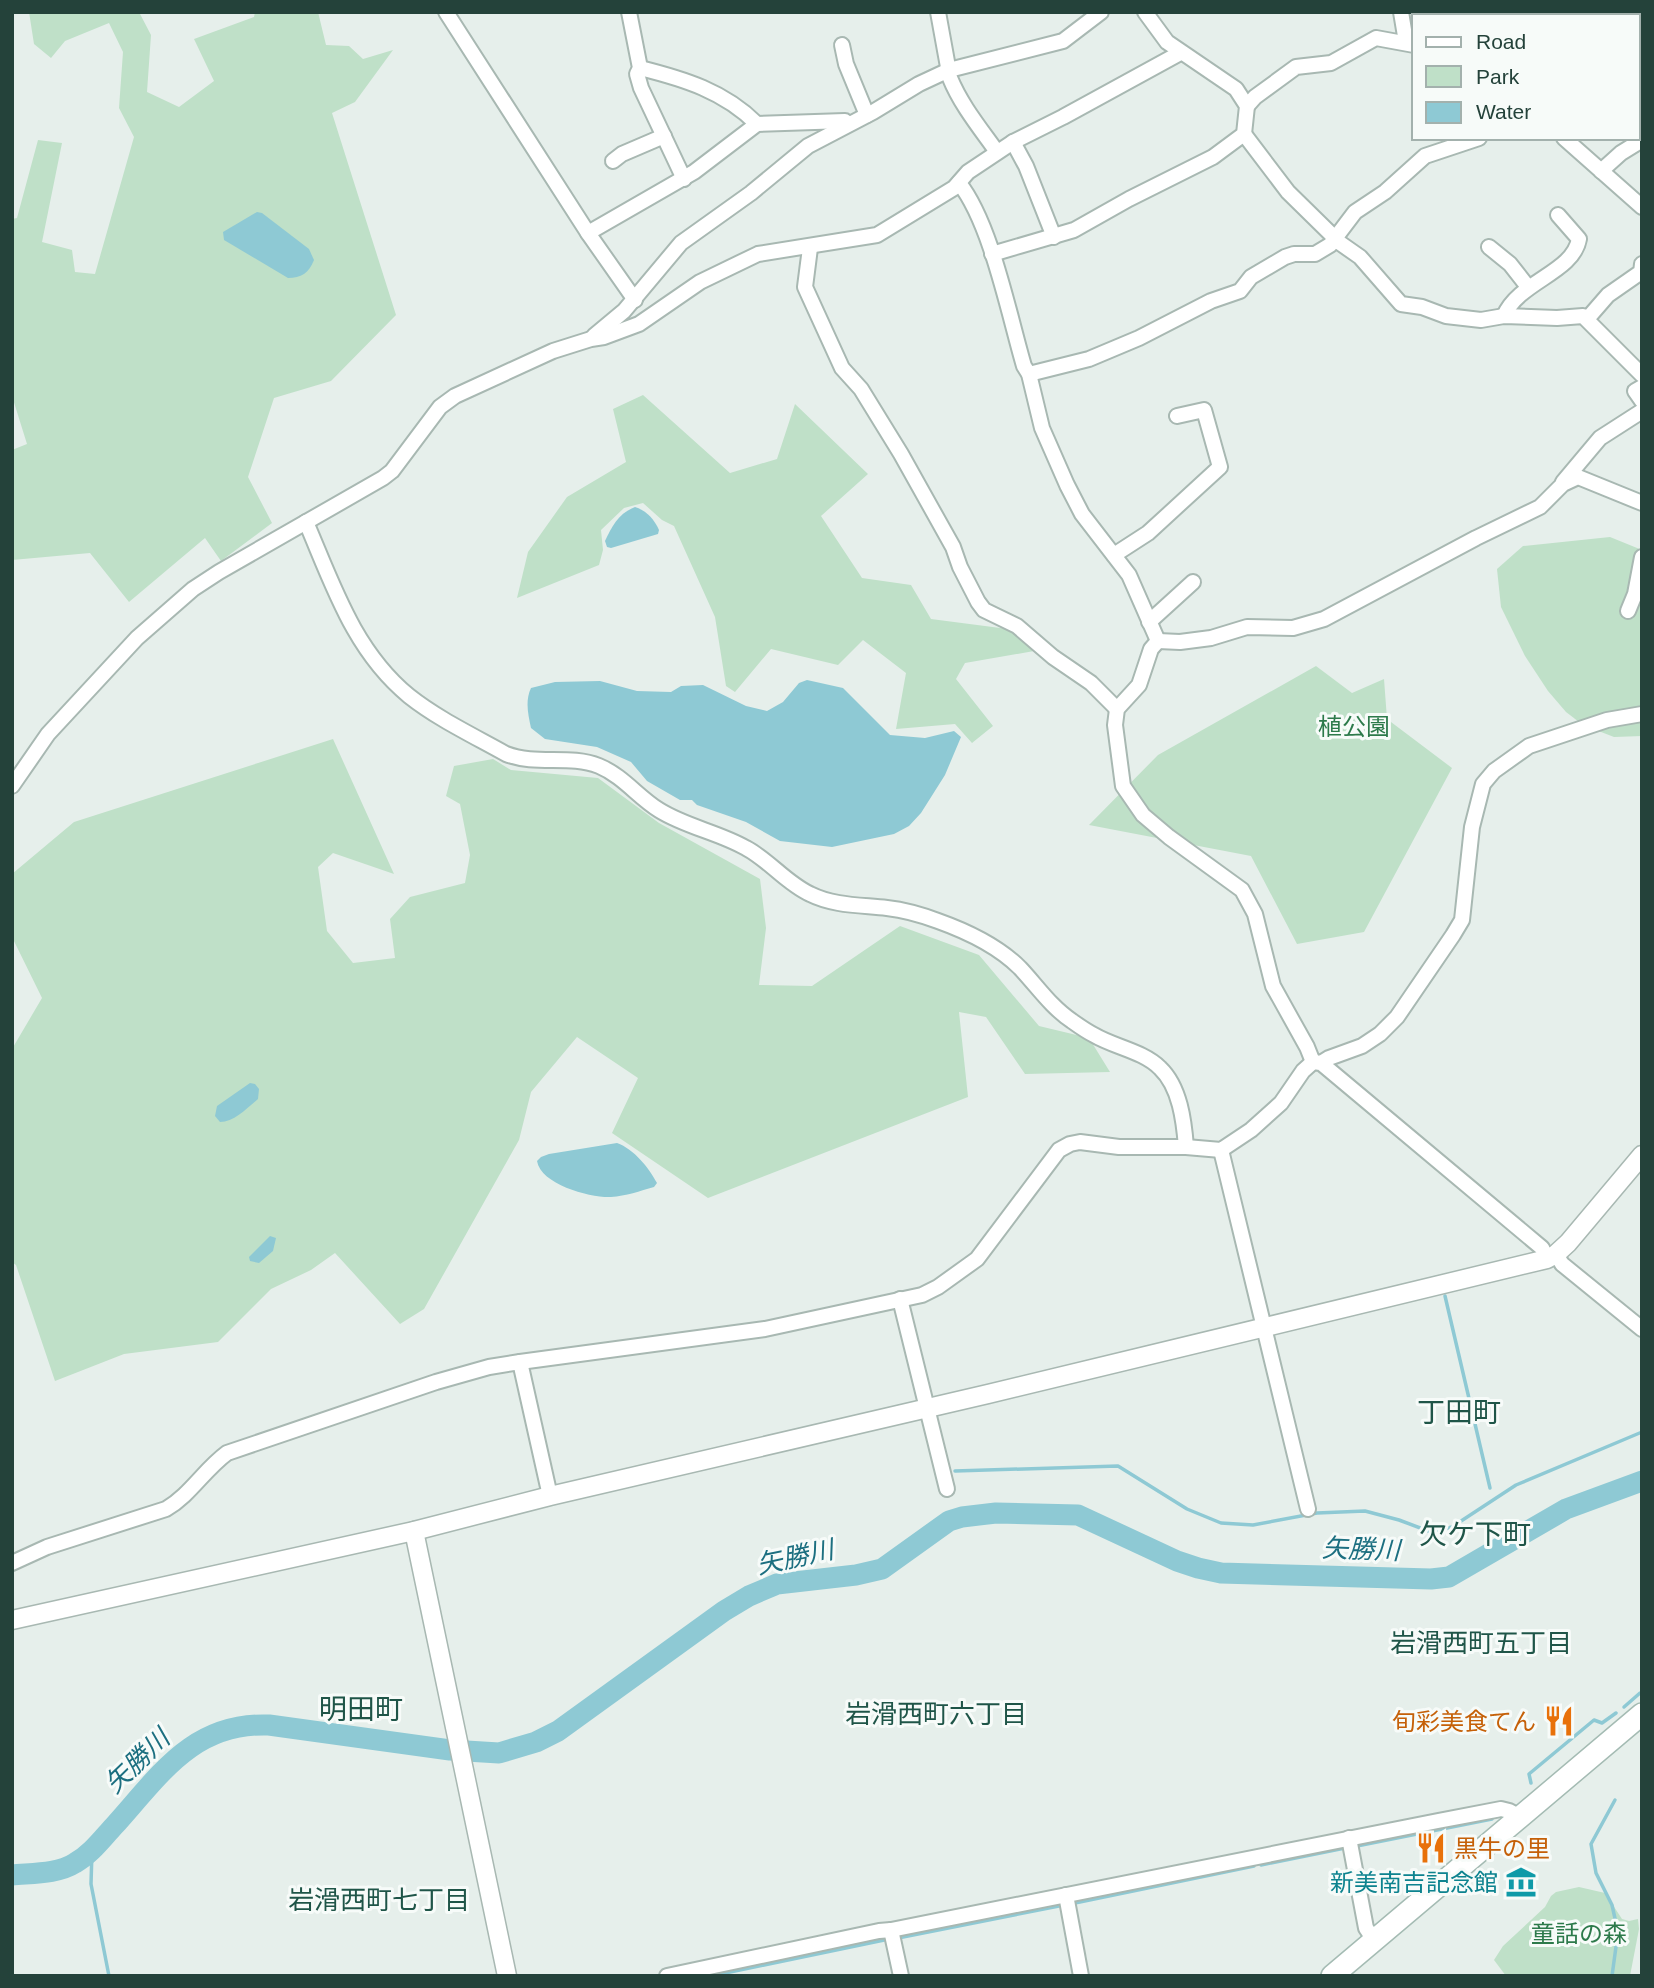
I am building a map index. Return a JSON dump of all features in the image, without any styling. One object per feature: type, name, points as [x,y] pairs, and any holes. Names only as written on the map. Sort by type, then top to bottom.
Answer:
[{"type":"main road","points":[[1332,1976],[1642,1714]]},
{"type":"street","points":[[446,12],[588,233],[635,300]]},
{"type":"street","points":[[629,12],[640,68],[637,74],[684,179]]},
{"type":"street","points":[[938,12],[949,70],[959,99],[997,152]]},
{"type":"street","points":[[591,338],[635,300],[668,257],[688,237],[751,193],[802,150],[919,83],[949,70],[1063,41],[1101,12]]},
{"type":"street","points":[[1145,12],[1167,42],[1236,89],[1247,106]]},
{"type":"street","points":[[1401,12],[1410,44],[1376,38],[1331,63],[1296,67],[1247,106],[1244,134],[1288,192],[1335,238],[1360,257],[1401,304],[1460,318],[1481,320],[1504,316],[1584,316],[1642,375]]},
{"type":"street","points":[[842,45],[862,117]]},
{"type":"street","points":[[12,786],[69,709],[162,615],[219,572],[383,478],[392,471],[440,407],[455,396],[552,351],[639,324],[700,282],[758,254],[877,235],[959,183],[968,172],[1013,142],[1180,52]]},
{"type":"street","points":[[640,68],[684,80],[715,93],[745,112],[757,124]]},
{"type":"street","points":[[588,233],[684,179],[757,124],[827,124],[862,117]]},
{"type":"street","points":[[992,254],[1074,230],[1213,156],[1244,134]]},
{"type":"street","points":[[613,161],[622,154],[664,136]]},
{"type":"street","points":[[1566,140],[1641,205]]},
{"type":"street","points":[[1601,171],[1621,153],[1642,140]]},
{"type":"street","points":[[1013,142],[1026,166],[1054,237]]},
{"type":"street","points":[[1029,374],[1089,359],[1134,340],[1211,301],[1240,291],[1251,277],[1269,265],[1294,254],[1315,254],[1330,245],[1355,212],[1385,192],[1425,156],[1462,142]]},
{"type":"street","points":[[959,183],[977,213],[992,254],[1024,366],[1029,374],[1042,428],[1061,474],[1082,514],[1129,575],[1157,641]]},
{"type":"street","points":[[1504,316],[1522,291],[1564,264],[1578,245],[1579,239],[1558,215]]},
{"type":"street","points":[[810,247],[805,287],[842,368],[861,389],[901,454],[953,547],[978,602],[984,610],[1017,626],[1053,657],[1091,683],[1117,709]]},
{"type":"street","points":[[1489,247],[1510,264],[1528,287]]},
{"type":"street","points":[[1588,318],[1608,295],[1641,272],[1642,264]]},
{"type":"street","points":[[1642,387],[1635,391],[1642,401]]},
{"type":"street","points":[[1114,555],[1148,533],[1220,467],[1203,410],[1177,416]]},
{"type":"street","points":[[1563,484],[1565,477],[1600,438],[1642,411]]},
{"type":"street","points":[[1157,641],[1180,642],[1211,638],[1247,627],[1293,628],[1324,619],[1540,506],[1563,484],[1578,477],[1642,503]]},
{"type":"street","points":[[306,522],[343,612],[356,636],[387,676],[411,698],[506,754],[521,760],[569,760],[601,767],[619,777],[656,808],[683,824],[745,847],[800,889],[823,901],[918,914],[985,943],[1018,966],[1069,1019],[1094,1036],[1146,1058],[1160,1067],[1177,1098],[1185,1128],[1186,1146]]},
{"type":"street","points":[[1628,611],[1635,594],[1642,557]]},
{"type":"street","points":[[1149,622],[1193,582]]},
{"type":"street","points":[[1157,641],[1151,649],[1139,685],[1117,709],[1115,725],[1123,786],[1143,815],[1242,890],[1255,914],[1273,986],[1317,1063],[1642,1329]]},
{"type":"street","points":[[12,1563],[47,1548],[166,1509],[178,1502],[216,1461],[242,1447],[436,1382],[489,1367],[520,1362],[765,1329],[922,1295],[977,1259],[1059,1150],[1070,1144],[1080,1142],[1119,1147],[1186,1146],[1222,1150],[1251,1130],[1280,1103],[1303,1071],[1363,1046],[1398,1017],[1462,920],[1472,827],[1483,785],[1494,771],[1529,746],[1607,719],[1642,714]]},
{"type":"street","points":[[1222,1150],[1308,1508]]},
{"type":"street","points":[[12,1620],[414,1531],[550,1496],[1264,1328],[1551,1257],[1642,1155]]},
{"type":"street","points":[[900,1299],[947,1489]]},
{"type":"street","points":[[520,1362],[550,1496]]},
{"type":"street","points":[[414,1531],[507,1976]]},
{"type":"street","points":[[667,1976],[879,1931],[1501,1809],[1520,1817]]},
{"type":"street","points":[[1349,1838],[1366,1928],[1374,1940]]},
{"type":"street","points":[[1066,1895],[1081,1976]]},
{"type":"street","points":[[891,1930],[901,1976]]},
{"type":"green space","points":[[29,12],[139,12],[151,35],[147,92],[179,107],[214,81],[194,39],[254,17],[255,12],[318,12],[326,45],[349,46],[363,59],[393,50],[355,102],[332,113],[396,315],[331,381],[274,398],[248,477],[272,523],[221,561],[205,538],[129,602],[90,553],[12,560],[12,450],[27,444],[12,396],[12,219],[17,218],[38,140],[62,143],[42,242],[72,250],[75,272],[95,274],[134,137],[119,108],[123,52],[109,23],[65,41],[51,58],[34,44]]},
{"type":"green space","points":[[643,395],[730,473],[777,459],[795,404],[868,474],[821,516],[862,578],[911,585],[931,619],[1008,629],[1034,651],[965,663],[956,679],[993,726],[972,743],[955,724],[896,729],[906,673],[863,640],[838,665],[771,649],[735,692],[726,686],[715,617],[674,526],[662,520],[643,503],[624,508],[601,530],[603,550],[599,565],[517,598],[528,552],[567,497],[626,462],[613,409]]},
{"type":"green space","points":[[1610,537],[1642,550],[1642,736],[1614,737],[1583,725],[1566,712],[1548,691],[1525,656],[1501,607],[1497,569],[1523,546]]},
{"type":"green space","name":"植公園","points":[[1316,666],[1352,693],[1384,679],[1387,719],[1452,768],[1364,932],[1297,944],[1251,856],[1089,825],[1158,755]]},
{"type":"green space","points":[[333,739],[394,874],[333,853],[318,867],[327,931],[353,963],[395,958],[390,919],[410,897],[465,883],[470,855],[460,804],[446,796],[454,766],[493,759],[511,770],[598,778],[659,823],[760,879],[766,928],[759,985],[812,986],[900,926],[979,955],[1039,1026],[1089,1038],[1110,1072],[1025,1074],[986,1017],[959,1012],[968,1097],[708,1198],[612,1133],[638,1078],[577,1037],[531,1092],[519,1140],[424,1309],[400,1324],[335,1253],[311,1270],[271,1289],[218,1342],[124,1354],[55,1381],[16,1265],[12,1262],[12,1049],[42,998],[12,937],[12,874],[74,822]]},
{"type":"green space","name":"童話の森","points":[[1579,1887],[1605,1893],[1622,1919],[1638,1919],[1639,1929],[1630,1976],[1506,1976],[1494,1960],[1503,1946],[1545,1907],[1556,1892]]},
{"type":"water","points":[[257,212],[309,249],[314,260],[304,274],[288,278],[224,240],[223,232]]},
{"type":"water","points":[[635,507],[652,519],[659,530],[658,534],[607,547],[605,541],[613,525],[620,516]]},
{"type":"water","points":[[807,680],[843,688],[890,735],[925,738],[954,731],[961,737],[945,775],[921,813],[909,826],[894,834],[832,847],[780,841],[746,822],[697,805],[692,800],[680,800],[647,781],[631,762],[597,747],[545,739],[531,728],[528,713],[531,688],[555,682],[600,681],[637,691],[671,692],[681,686],[703,685],[746,706],[767,711],[783,702],[799,683]]},
{"type":"water","points":[[250,1083],[259,1089],[258,1099],[235,1117],[220,1122],[215,1116],[217,1106]]},
{"type":"water","points":[[617,1143],[635,1154],[645,1165],[657,1183],[654,1187],[617,1196],[592,1195],[568,1188],[547,1177],[537,1161],[549,1154]]},
{"type":"water","points":[[270,1236],[276,1238],[273,1251],[259,1263],[250,1261],[249,1257]]},
{"type":"waterway","points":[[1445,1296],[1490,1488]]},
{"type":"waterway","points":[[955,1471],[1118,1466],[1187,1509],[1221,1523],[1253,1525],[1317,1513],[1365,1511],[1431,1532],[1452,1527],[1516,1485],[1642,1432]]},
{"type":"waterway","name":"矢勝川","points":[[12,1875],[53,1871],[68,1867],[81,1859],[180,1755],[219,1732],[242,1726],[269,1725],[450,1750],[499,1753],[536,1742],[558,1731],[724,1611],[749,1596],[777,1584],[856,1575],[882,1569],[949,1521],[962,1517],[996,1513],[1078,1515],[1177,1561],[1221,1573],[1431,1579],[1449,1577],[1566,1509],[1642,1481]]},
{"type":"waterway","points":[[1624,1707],[1640,1693]]},
{"type":"waterway","points":[[1531,1783],[1529,1774],[1594,1720],[1602,1723],[1616,1713]]},
{"type":"waterway","points":[[1612,1976],[1618,1932],[1612,1905],[1596,1873],[1591,1844],[1615,1800]]},
{"type":"waterway","points":[[1357,1846],[1492,1819]]},
{"type":"waterway","points":[[1261,1865],[1345,1848]]},
{"type":"waterway","points":[[92,1851],[91,1884],[109,1976]]},
{"type":"waterway","points":[[1075,1903],[1254,1866]]},
{"type":"waterway","points":[[898,1938],[1064,1905]]},
{"type":"waterway","points":[[711,1976],[889,1939]]},
{"type":"place","name":"旬彩美食てん","points":[[1559,1721]]},
{"type":"place","name":"黒牛の里","points":[[1431,1848]]},
{"type":"place","name":"新美南吉記念館","points":[[1521,1882]]},
{"type":"district","name":"丁田町","points":[[1459,1412]]},
{"type":"district","name":"欠ケ下町","points":[[1475,1534]]},
{"type":"district","name":"岩滑西町五丁目","points":[[1481,1643]]},
{"type":"district","name":"明田町","points":[[361,1709]]},
{"type":"district","name":"岩滑西町六丁目","points":[[936,1714]]},
{"type":"district","name":"岩滑西町七丁目","points":[[379,1900]]}]
